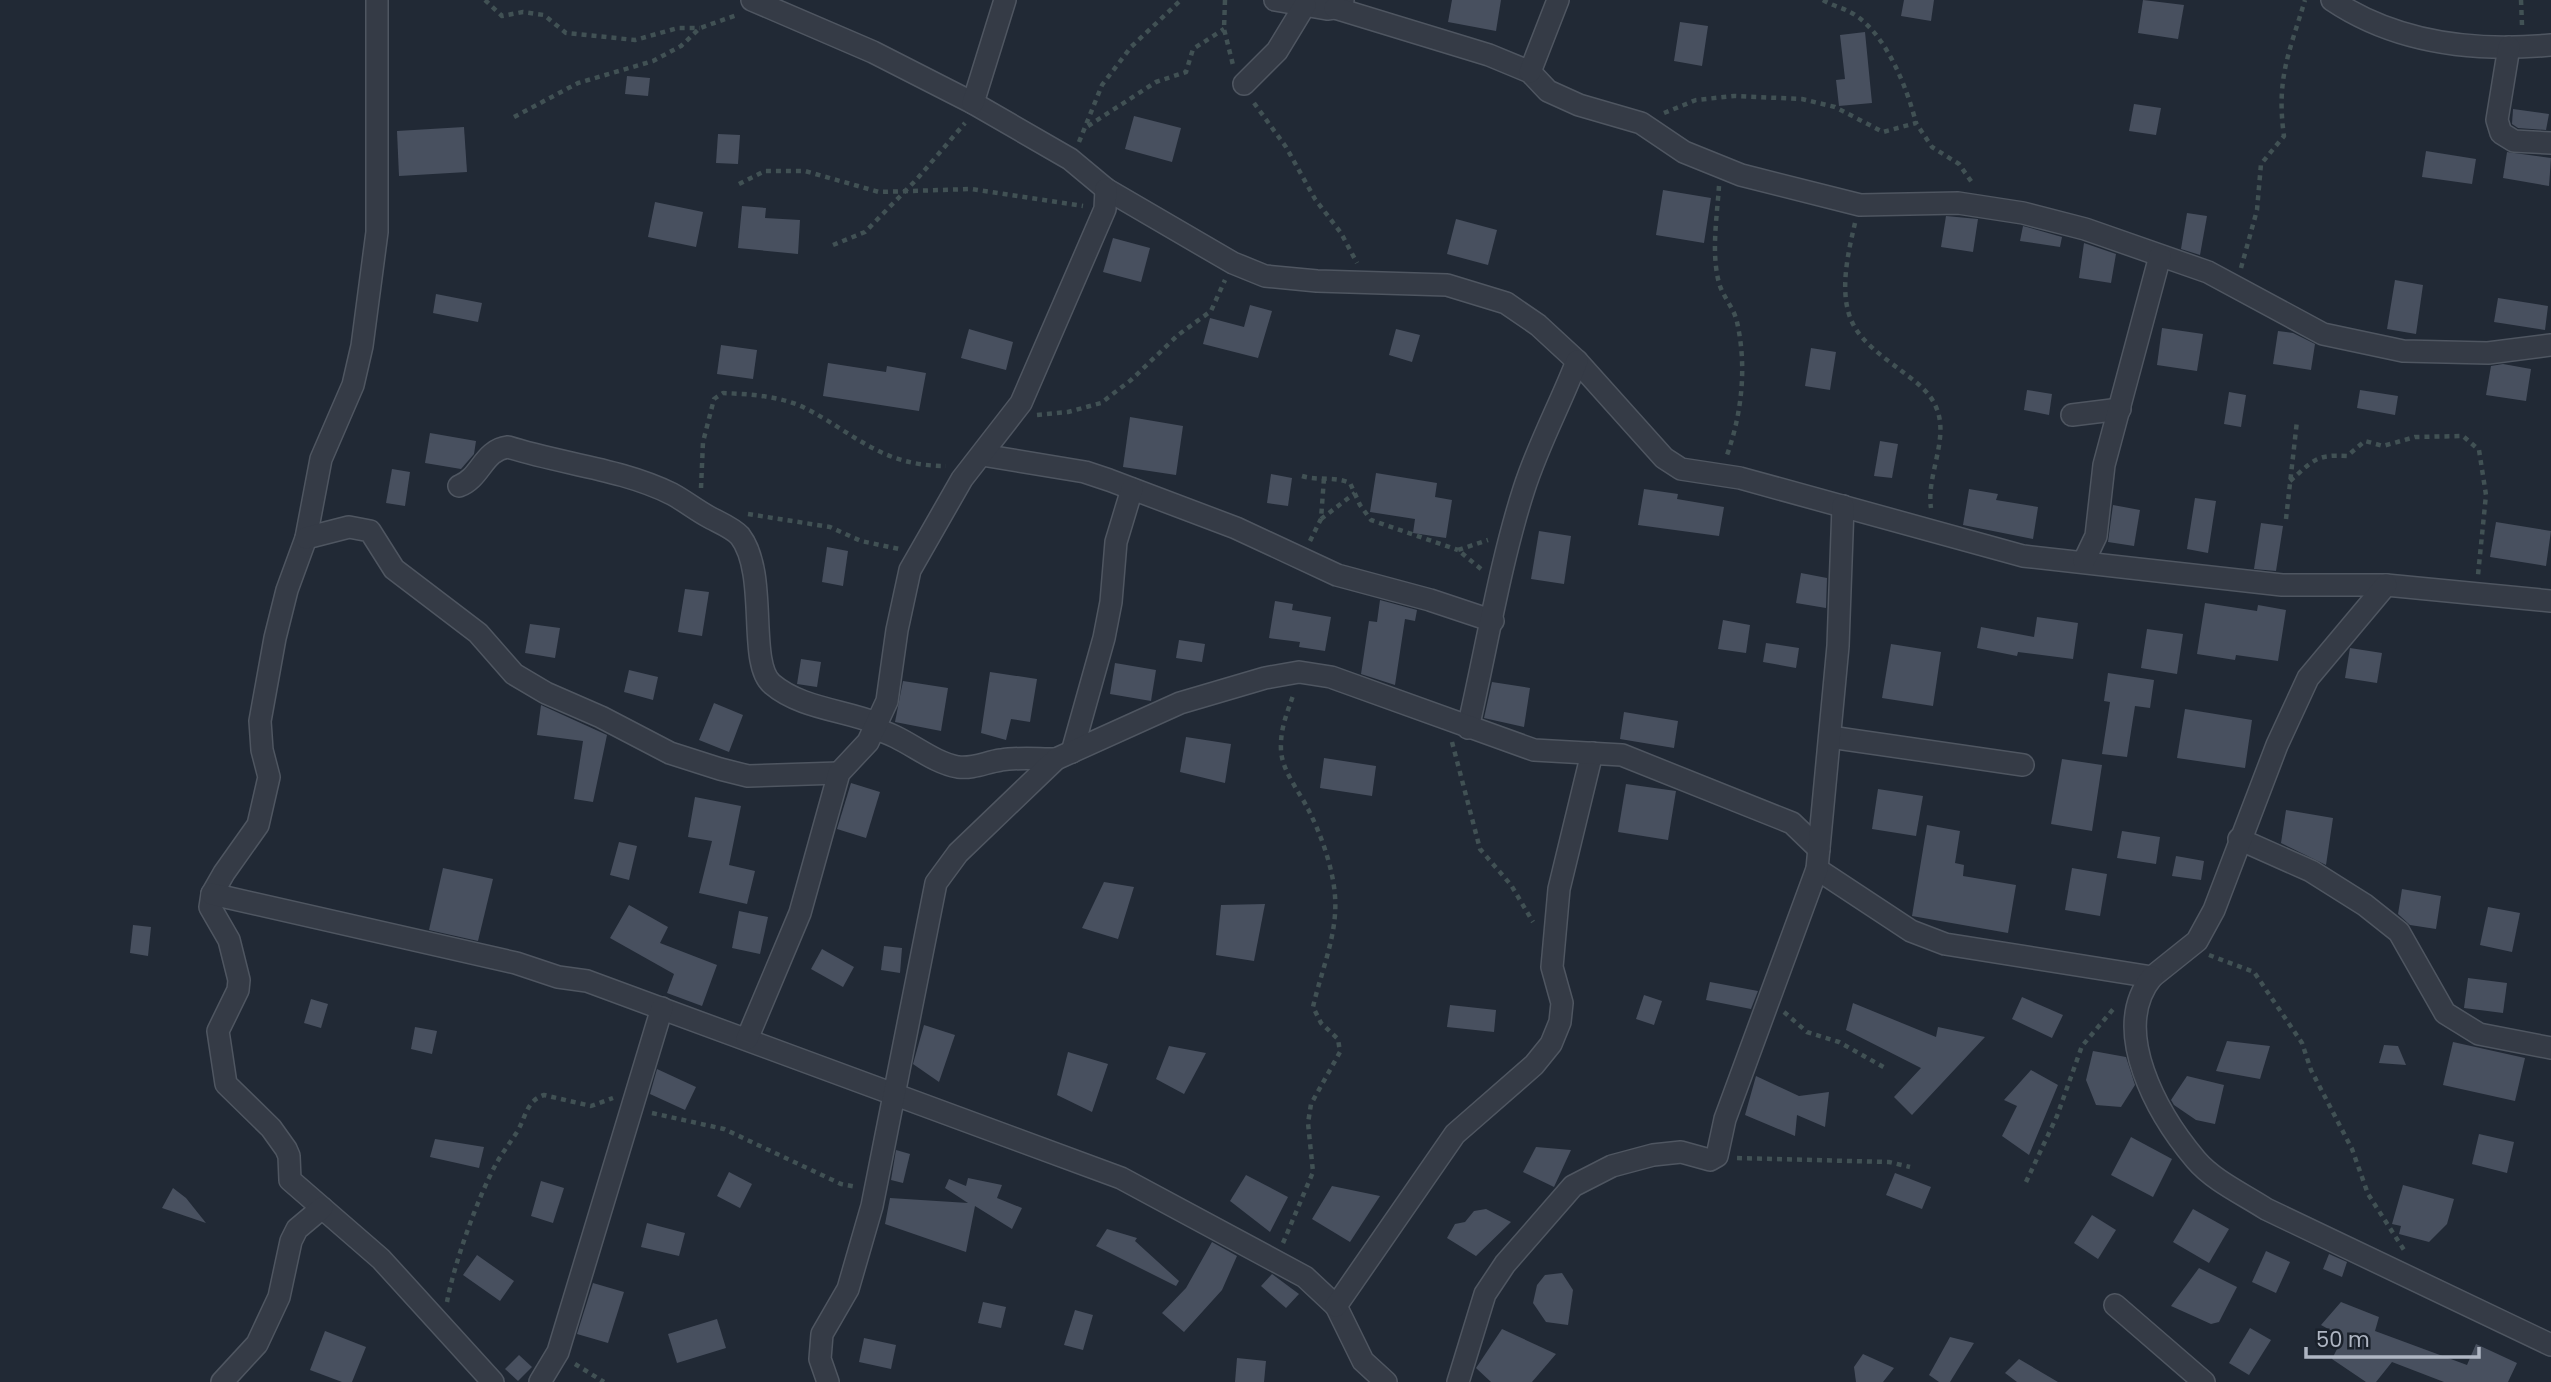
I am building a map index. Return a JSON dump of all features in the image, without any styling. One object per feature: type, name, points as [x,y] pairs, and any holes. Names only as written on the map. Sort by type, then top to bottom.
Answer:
[{"type":"street","points":[[377,0],[377,232],[370,302],[353,385],[321,459],[306,538],[287,590],[263,695],[261,739],[269,777],[258,825],[212,894],[210,907],[229,940],[239,980],[238,990],[218,1031],[226,1084],[271,1128],[289,1156],[290,1180],[381,1259],[493,1382]]},
{"type":"street","points":[[976,104],[1005,0]]},
{"type":"street","points":[[1275,0],[1305,5],[1339,4],[1489,55],[1530,72],[1548,91],[1558,96],[1641,123],[1684,152],[1720,168],[1860,205],[1958,203],[2085,229],[2208,272],[2323,334],[2403,351],[2488,353],[2549,345]]},
{"type":"street","points":[[1530,72],[1558,0]]},
{"type":"street","points":[[2332,0],[2357,17],[2408,37],[2509,47],[2551,45]]},
{"type":"street","points":[[758,3],[853,42],[976,104],[1070,159],[1106,199],[1233,263],[1265,276],[1317,281],[1447,285],[1506,303],[1530,318],[1577,361],[1672,465],[1681,469],[1719,475],[1843,506],[2023,556],[2282,585],[2386,585],[2551,601]]},
{"type":"street","points":[[1244,84],[1277,51],[1305,5]]},
{"type":"street","points":[[2509,47],[2497,120],[2501,133],[2514,141],[2551,143]]},
{"type":"street","points":[[747,1040],[800,913],[839,773],[868,742],[887,701],[897,630],[910,570],[977,461],[1012,418],[1031,381],[1106,199]]},
{"type":"street","points":[[2084,561],[2096,536],[2104,465],[2160,256]]},
{"type":"street","points":[[1468,728],[1522,492],[1540,441],[1562,401],[1577,361]]},
{"type":"street","points":[[2072,415],[2120,409]]},
{"type":"street","points":[[458,486],[476,473],[489,454],[508,447],[638,481],[672,494],[738,534],[748,549],[758,588],[762,669],[769,682],[821,708],[898,736],[943,763],[977,767],[999,760],[1064,755]]},
{"type":"street","points":[[977,461],[1085,472],[1236,527],[1337,575],[1430,600],[1493,621]]},
{"type":"street","points":[[1064,755],[1104,638],[1111,602],[1116,542],[1132,489]]},
{"type":"street","points":[[1458,1382],[1485,1294],[1504,1264],[1573,1186],[1612,1166],[1653,1155],[1681,1152],[1710,1160],[1717,1156],[1725,1119],[1818,859],[1838,646],[1843,506]]},
{"type":"street","points":[[306,538],[349,527],[370,531],[394,569],[478,633],[514,674],[546,693],[601,717],[670,753],[748,776],[839,773]]},
{"type":"street","points":[[2386,585],[2308,678],[2277,745],[2214,910],[2197,941],[2147,983],[2134,1028],[2137,1053],[2160,1107],[2197,1161],[2226,1184],[2266,1209],[2426,1283],[2551,1345]]},
{"type":"street","points":[[828,1382],[820,1359],[822,1334],[848,1289],[875,1191],[892,1094],[915,998],[936,883],[958,853],[1064,755],[1180,703],[1265,678],[1302,673],[1331,677],[1534,750],[1566,754],[1622,755],[1792,823],[1818,859],[1912,931],[1945,944],[2147,983]]},
{"type":"street","points":[[1830,737],[2024,765]]},
{"type":"street","points":[[1336,1306],[1455,1134],[1534,1065],[1551,1044],[1560,1021],[1562,1003],[1552,967],[1559,889],[1592,753]]},
{"type":"street","points":[[2239,839],[2311,871],[2365,905],[2399,932],[2445,1013],[2479,1034],[2551,1048]]},
{"type":"street","points":[[212,894],[516,963],[558,977],[587,981],[1121,1178],[1306,1278],[1336,1306],[1363,1362],[1386,1382]]},
{"type":"street","points":[[540,1382],[558,1352],[662,1008]]},
{"type":"street","points":[[222,1382],[257,1344],[279,1297],[291,1241],[297,1229],[323,1208]]},
{"type":"street","points":[[2115,1305],[2204,1382]]},
{"type":"path","points":[[485,0],[502,16],[523,12],[544,15],[566,33],[635,40],[678,28],[701,28]]},
{"type":"path","points":[[1070,159],[1087,126],[1102,85],[1132,47],[1181,0]]},
{"type":"path","points":[[1225,0],[1224,29],[1233,65],[1369,282]]},
{"type":"path","points":[[1823,0],[1849,11],[1880,37],[1909,94],[1916,123],[1933,147],[1959,164],[1989,208]]},
{"type":"path","points":[[2236,286],[2257,210],[2261,164],[2284,136],[2280,106],[2281,79],[2305,0]]},
{"type":"path","points":[[514,117],[578,83],[653,61],[681,46],[701,28],[758,3]]},
{"type":"path","points":[[1087,126],[1156,82],[1186,72],[1193,49],[1224,29]]},
{"type":"path","points":[[1641,123],[1696,100],[1734,96],[1802,99],[1835,107],[1883,132],[1916,123]]},
{"type":"path","points":[[833,245],[866,232],[904,192],[976,104]]},
{"type":"path","points":[[1719,475],[1737,427],[1742,366],[1737,320],[1719,284],[1716,258],[1720,168]]},
{"type":"path","points":[[739,184],[765,171],[805,171],[879,192],[971,189],[1106,199]]},
{"type":"path","points":[[1860,205],[1848,256],[1846,302],[1852,324],[1865,340],[1920,386],[1938,411],[1940,441],[1931,472],[1930,503],[1936,533]]},
{"type":"path","points":[[1012,418],[1068,412],[1101,403],[1131,380],[1178,335],[1211,311],[1233,263]]},
{"type":"path","points":[[700,512],[703,442],[718,394],[776,398],[802,407],[868,448],[911,463],[977,461]]},
{"type":"path","points":[[2286,519],[2297,421]]},
{"type":"path","points":[[2290,481],[2314,458],[2326,455],[2347,456],[2365,441],[2383,446],[2415,437],[2463,436],[2479,450],[2486,495],[2476,594]]},
{"type":"path","points":[[1302,476],[1336,477],[1350,483],[1371,520],[1458,550]]},
{"type":"path","points":[[1321,519],[1324,478]]},
{"type":"path","points":[[1298,556],[1321,519],[1355,493]]},
{"type":"path","points":[[738,514],[830,527],[861,541],[918,556]]},
{"type":"path","points":[[1274,1261],[1296,1217],[1313,1172],[1308,1122],[1311,1104],[1340,1052],[1338,1039],[1321,1023],[1313,1007],[1333,931],[1335,897],[1331,872],[1308,809],[1292,782],[1281,753],[1283,721],[1302,673]]},
{"type":"path","points":[[1448,721],[1480,849],[1511,885],[1534,923]]},
{"type":"path","points":[[2197,941],[2211,956],[2254,972],[2259,978],[2302,1043],[2311,1070],[2352,1149],[2368,1194],[2426,1283]]},
{"type":"path","points":[[2026,1182],[2057,1116],[2082,1046],[2127,995],[2147,983]]},
{"type":"path","points":[[1768,1004],[1788,1014],[1807,1032],[1839,1042],[1887,1069]]},
{"type":"path","points":[[442,1327],[456,1260],[464,1247],[495,1166],[518,1130],[530,1104],[544,1095],[591,1105],[612,1098],[638,1082]]},
{"type":"path","points":[[631,1108],[724,1129],[841,1184],[875,1191]]},
{"type":"path","points":[[1717,1156],[1889,1162],[1910,1167]]},
{"type":"path","points":[[558,1352],[604,1382]]},
{"type":"building","points":[[1452,0],[1501,0],[1496,31],[1448,22]]},
{"type":"building","points":[[1904,0],[1934,0],[1931,21],[1901,16]]},
{"type":"building","points":[[2143,0],[2184,5],[2178,39],[2138,33]]},
{"type":"building","points":[[1680,22],[1708,26],[1702,66],[1674,61]]},
{"type":"building","points":[[1865,32],[1872,103],[1839,106],[1836,80],[1845,79],[1840,35]]},
{"type":"building","points":[[627,76],[650,78],[648,96],[625,94]]},
{"type":"building","points":[[2134,104],[2161,108],[2156,135],[2129,131]]},
{"type":"building","points":[[2513,109],[2549,114],[2546,130],[2518,128],[2512,124]]},
{"type":"building","points":[[1134,116],[1181,128],[1172,162],[1125,149]]},
{"type":"building","points":[[464,127],[467,172],[399,176],[397,131]]},
{"type":"building","points":[[718,134],[740,135],[738,164],[716,163]]},
{"type":"building","points":[[2426,151],[2476,159],[2472,184],[2422,177]]},
{"type":"building","points":[[2507,152],[2551,158],[2549,186],[2503,178]]},
{"type":"building","points":[[1663,190],[1711,198],[1704,243],[1656,235]]},
{"type":"building","points":[[655,202],[703,212],[696,247],[648,237]]},
{"type":"building","points":[[742,206],[766,208],[765,218],[800,220],[798,254],[738,248]]},
{"type":"building","points":[[2187,213],[2207,216],[2200,255],[2181,249]]},
{"type":"building","points":[[1946,216],[1978,219],[1973,252],[1941,247]]},
{"type":"building","points":[[1456,219],[1497,230],[1488,265],[1447,254]]},
{"type":"building","points":[[2023,226],[2062,237],[2060,247],[2020,241]]},
{"type":"building","points":[[1113,238],[1150,248],[1141,282],[1103,272]]},
{"type":"building","points":[[2084,243],[2116,254],[2111,283],[2079,278]]},
{"type":"building","points":[[2395,280],[2423,285],[2416,334],[2387,329]]},
{"type":"building","points":[[436,294],[482,303],[478,322],[433,313]]},
{"type":"building","points":[[2498,298],[2548,306],[2545,330],[2494,322]]},
{"type":"building","points":[[1250,305],[1272,311],[1258,358],[1203,344],[1210,318],[1244,327]]},
{"type":"building","points":[[2162,328],[2203,334],[2197,371],[2157,365]]},
{"type":"building","points":[[969,329],[1013,342],[1006,370],[961,358]]},
{"type":"building","points":[[1396,329],[1420,335],[1412,362],[1389,355]]},
{"type":"building","points":[[2278,331],[2293,333],[2315,344],[2311,370],[2273,364]]},
{"type":"building","points":[[721,345],[757,350],[753,379],[717,374]]},
{"type":"building","points":[[1811,348],[1836,352],[1830,390],[1805,386]]},
{"type":"building","points":[[828,363],[886,372],[887,366],[926,373],[919,411],[823,396]]},
{"type":"building","points":[[2503,364],[2531,369],[2526,401],[2486,395],[2491,366]]},
{"type":"building","points":[[2027,390],[2052,394],[2049,415],[2024,410]]},
{"type":"building","points":[[2360,390],[2398,396],[2395,415],[2357,408]]},
{"type":"building","points":[[2229,392],[2246,395],[2241,427],[2224,424]]},
{"type":"building","points":[[1130,417],[1183,426],[1176,475],[1123,467]]},
{"type":"building","points":[[430,433],[476,441],[474,454],[461,469],[425,463]]},
{"type":"building","points":[[1880,441],[1898,444],[1892,478],[1874,476]]},
{"type":"building","points":[[392,469],[410,472],[405,506],[386,503]]},
{"type":"building","points":[[1376,473],[1437,483],[1435,497],[1452,500],[1446,538],[1413,533],[1415,519],[1370,512]]},
{"type":"building","points":[[1271,474],[1292,478],[1288,506],[1267,503]]},
{"type":"building","points":[[1644,489],[1678,494],[1677,499],[1724,507],[1719,536],[1638,525]]},
{"type":"building","points":[[1969,489],[1998,494],[1996,500],[2038,507],[2033,539],[1963,525]]},
{"type":"building","points":[[2195,498],[2216,501],[2208,553],[2187,549]]},
{"type":"building","points":[[2113,505],[2140,510],[2134,546],[2108,542]]},
{"type":"building","points":[[2496,522],[2551,531],[2546,566],[2490,557]]},
{"type":"building","points":[[2261,523],[2283,526],[2276,571],[2254,569]]},
{"type":"building","points":[[1539,531],[1571,536],[1564,584],[1531,579]]},
{"type":"building","points":[[827,547],[848,551],[843,586],[822,582]]},
{"type":"building","points":[[1801,573],[1827,578],[1826,608],[1796,603]]},
{"type":"building","points":[[685,589],[709,592],[702,636],[678,632]]},
{"type":"building","points":[[1380,600],[1417,610],[1415,621],[1405,619],[1395,685],[1361,674],[1369,621],[1377,622]]},
{"type":"building","points":[[1275,601],[1293,604],[1292,610],[1331,617],[1325,651],[1299,647],[1300,642],[1269,638]]},
{"type":"building","points":[[2205,603],[2257,611],[2258,605],[2286,610],[2278,661],[2236,655],[2235,660],[2197,654]]},
{"type":"building","points":[[2037,617],[2078,623],[2073,659],[2018,652],[2017,656],[1977,648],[1981,627],[2034,637]]},
{"type":"building","points":[[1723,620],[1750,625],[1746,653],[1718,649]]},
{"type":"building","points":[[530,624],[560,628],[555,658],[525,653]]},
{"type":"building","points":[[2147,629],[2183,634],[2177,674],[2141,668]]},
{"type":"building","points":[[1179,640],[1205,644],[1202,662],[1176,658]]},
{"type":"building","points":[[1766,643],[1799,648],[1796,668],[1763,662]]},
{"type":"building","points":[[1891,644],[1941,652],[1933,706],[1882,698]]},
{"type":"building","points":[[2350,648],[2382,653],[2377,683],[2345,678]]},
{"type":"building","points":[[801,659],[821,662],[817,687],[797,684]]},
{"type":"building","points":[[1115,663],[1156,670],[1151,701],[1110,694]]},
{"type":"building","points":[[629,670],[658,677],[653,700],[624,692]]},
{"type":"building","points":[[990,672],[1037,679],[1030,722],[1011,719],[1006,740],[981,733]]},
{"type":"building","points":[[2108,673],[2154,680],[2150,708],[2135,706],[2127,757],[2102,754],[2110,702],[2104,701]]},
{"type":"building","points":[[903,681],[948,688],[941,731],[895,722]]},
{"type":"building","points":[[1492,682],[1530,688],[1524,727],[1484,718]]},
{"type":"building","points":[[714,703],[743,715],[729,752],[699,740]]},
{"type":"building","points":[[541,705],[607,735],[593,802],[574,799],[583,741],[537,735]]},
{"type":"building","points":[[2185,709],[2252,720],[2245,768],[2177,758]]},
{"type":"building","points":[[1624,712],[1678,721],[1674,748],[1620,739]]},
{"type":"building","points":[[1186,737],[1231,744],[1225,783],[1180,772]]},
{"type":"building","points":[[1324,758],[1376,766],[1372,796],[1320,788]]},
{"type":"building","points":[[2062,759],[2102,765],[2092,831],[2051,824]]},
{"type":"building","points":[[851,783],[880,792],[866,838],[837,829]]},
{"type":"building","points":[[1626,784],[1676,791],[1668,840],[1618,832]]},
{"type":"building","points":[[1878,789],[1923,796],[1916,836],[1872,829]]},
{"type":"building","points":[[695,797],[741,806],[729,865],[755,871],[747,904],[699,893],[712,841],[688,837]]},
{"type":"building","points":[[2286,810],[2333,818],[2326,865],[2281,843]]},
{"type":"building","points":[[1927,825],[1960,831],[1955,863],[1964,865],[1963,876],[2016,885],[2008,933],[1912,916]]},
{"type":"building","points":[[2122,831],[2160,837],[2156,864],[2117,858]]},
{"type":"building","points":[[619,842],[637,846],[629,880],[610,875]]},
{"type":"building","points":[[2176,856],[2204,861],[2201,880],[2172,876]]},
{"type":"building","points":[[443,868],[493,879],[478,941],[429,930]]},
{"type":"building","points":[[2072,868],[2107,874],[2100,916],[2065,910]]},
{"type":"building","points":[[1104,882],[1134,887],[1118,939],[1082,928]]},
{"type":"building","points":[[2402,889],[2441,896],[2436,929],[2410,925],[2398,914]]},
{"type":"building","points":[[1265,904],[1254,961],[1216,955],[1221,905]]},
{"type":"building","points":[[629,905],[668,927],[660,943],[717,965],[702,1006],[667,993],[674,974],[610,938]]},
{"type":"building","points":[[2488,907],[2520,913],[2512,952],[2480,945]]},
{"type":"building","points":[[739,911],[768,917],[760,954],[732,948]]},
{"type":"building","points":[[133,925],[151,927],[148,956],[130,953]]},
{"type":"building","points":[[884,946],[902,948],[900,973],[881,970]]},
{"type":"building","points":[[822,949],[854,967],[843,987],[811,969]]},
{"type":"building","points":[[2468,978],[2507,983],[2503,1013],[2464,1008]]},
{"type":"building","points":[[1710,982],[1758,991],[1751,1009],[1706,1000]]},
{"type":"building","points":[[1644,995],[1662,1001],[1654,1025],[1636,1019]]},
{"type":"building","points":[[2022,997],[2063,1015],[2052,1038],[2012,1019]]},
{"type":"building","points":[[311,999],[328,1004],[321,1028],[304,1023]]},
{"type":"building","points":[[1853,1003],[1936,1037],[1938,1027],[1985,1037],[1912,1115],[1894,1097],[1921,1068],[1846,1030]]},
{"type":"building","points":[[1450,1005],[1496,1010],[1494,1032],[1447,1027]]},
{"type":"building","points":[[924,1025],[955,1035],[939,1082],[913,1064]]},
{"type":"building","points":[[415,1027],[437,1031],[432,1054],[411,1049]]},
{"type":"building","points":[[2227,1041],[2270,1046],[2260,1079],[2216,1071]]},
{"type":"building","points":[[2453,1042],[2525,1058],[2515,1101],[2443,1085]]},
{"type":"building","points":[[2384,1045],[2398,1046],[2406,1065],[2379,1063]]},
{"type":"building","points":[[1169,1046],[1206,1053],[1184,1094],[1156,1079]]},
{"type":"building","points":[[2093,1051],[2126,1057],[2135,1085],[2121,1107],[2096,1105],[2086,1080]]},
{"type":"building","points":[[1068,1052],[1108,1064],[1092,1112],[1057,1095]]},
{"type":"building","points":[[657,1069],[696,1087],[685,1110],[650,1094]]},
{"type":"building","points":[[2031,1070],[2058,1085],[2029,1155],[2002,1136],[2017,1106],[2004,1100]]},
{"type":"building","points":[[1756,1076],[1799,1096],[1829,1092],[1825,1127],[1797,1115],[1795,1136],[1745,1115]]},
{"type":"building","points":[[2187,1076],[2224,1085],[2215,1124],[2196,1120],[2171,1100]]},
{"type":"building","points":[[2479,1134],[2514,1142],[2507,1173],[2472,1164]]},
{"type":"building","points":[[2131,1137],[2172,1159],[2153,1197],[2111,1175]]},
{"type":"building","points":[[435,1139],[484,1147],[479,1168],[430,1157]]},
{"type":"building","points":[[1536,1147],[1571,1150],[1554,1187],[1523,1172]]},
{"type":"building","points":[[896,1150],[910,1154],[903,1183],[891,1180]]},
{"type":"building","points":[[729,1172],[752,1184],[740,1208],[717,1196]]},
{"type":"building","points":[[1895,1173],[1931,1187],[1922,1209],[1886,1195]]},
{"type":"building","points":[[1246,1175],[1288,1197],[1270,1232],[1230,1201]]},
{"type":"building","points":[[968,1178],[1002,1185],[997,1198],[1022,1208],[1012,1229],[975,1206],[966,1252],[885,1224],[890,1198],[968,1203],[945,1188],[949,1179],[966,1186]]},
{"type":"building","points":[[541,1181],[564,1188],[553,1223],[531,1216]]},
{"type":"building","points":[[2403,1185],[2454,1199],[2447,1224],[2429,1242],[2399,1234],[2401,1226],[2392,1224]]},
{"type":"building","points":[[1332,1186],[1380,1196],[1350,1242],[1312,1219]]},
{"type":"building","points":[[173,1188],[186,1198],[206,1223],[162,1208]]},
{"type":"building","points":[[1486,1209],[1511,1222],[1476,1256],[1447,1238],[1455,1224],[1465,1222],[1474,1211]]},
{"type":"building","points":[[2193,1209],[2229,1229],[2209,1263],[2173,1242]]},
{"type":"building","points":[[2092,1215],[2116,1230],[2098,1259],[2074,1243]]},
{"type":"building","points":[[647,1223],[685,1233],[679,1256],[641,1247]]},
{"type":"building","points":[[1107,1229],[1137,1238],[1135,1241],[1179,1281],[1176,1286],[1096,1246]]},
{"type":"building","points":[[1212,1242],[1237,1256],[1222,1290],[1184,1332],[1162,1313],[1186,1288]]},
{"type":"building","points":[[2266,1251],[2290,1262],[2276,1293],[2252,1282]]},
{"type":"building","points":[[2329,1254],[2347,1262],[2342,1277],[2323,1269]]},
{"type":"building","points":[[477,1255],[514,1281],[500,1301],[463,1275]]},
{"type":"building","points":[[2199,1268],[2237,1287],[2219,1322],[2211,1324],[2171,1306]]},
{"type":"building","points":[[1562,1273],[1573,1290],[1568,1325],[1546,1322],[1533,1303],[1537,1285],[1545,1275]]},
{"type":"building","points":[[1272,1274],[1299,1294],[1286,1308],[1261,1286]]},
{"type":"building","points":[[593,1283],[624,1292],[608,1343],[577,1334]]},
{"type":"building","points":[[983,1302],[1006,1307],[1001,1328],[978,1323]]},
{"type":"building","points":[[2341,1302],[2379,1317],[2375,1331],[2467,1365],[2476,1344],[2517,1363],[2508,1382],[2444,1382],[2392,1362],[2376,1382],[2366,1382],[2332,1359],[2343,1337],[2321,1325]]},
{"type":"building","points":[[1075,1310],[1093,1315],[1083,1350],[1064,1345]]},
{"type":"building","points":[[717,1319],[726,1348],[677,1363],[668,1334]]},
{"type":"building","points":[[2250,1328],[2271,1340],[2249,1375],[2229,1363]]},
{"type":"building","points":[[1502,1329],[1556,1354],[1532,1382],[1491,1382],[1476,1368]]},
{"type":"building","points":[[325,1331],[366,1347],[352,1382],[342,1382],[310,1370]]},
{"type":"building","points":[[1950,1337],[1974,1343],[1950,1382],[1939,1382],[1929,1375]]},
{"type":"building","points":[[864,1338],[896,1345],[891,1369],[859,1362]]},
{"type":"building","points":[[1863,1354],[1894,1368],[1883,1382],[1856,1382],[1854,1367]]},
{"type":"building","points":[[519,1355],[532,1367],[518,1381],[505,1369]]},
{"type":"building","points":[[1237,1358],[1266,1361],[1264,1382],[1235,1382]]},
{"type":"building","points":[[2019,1359],[2058,1382],[2017,1382],[2005,1373]]}]
